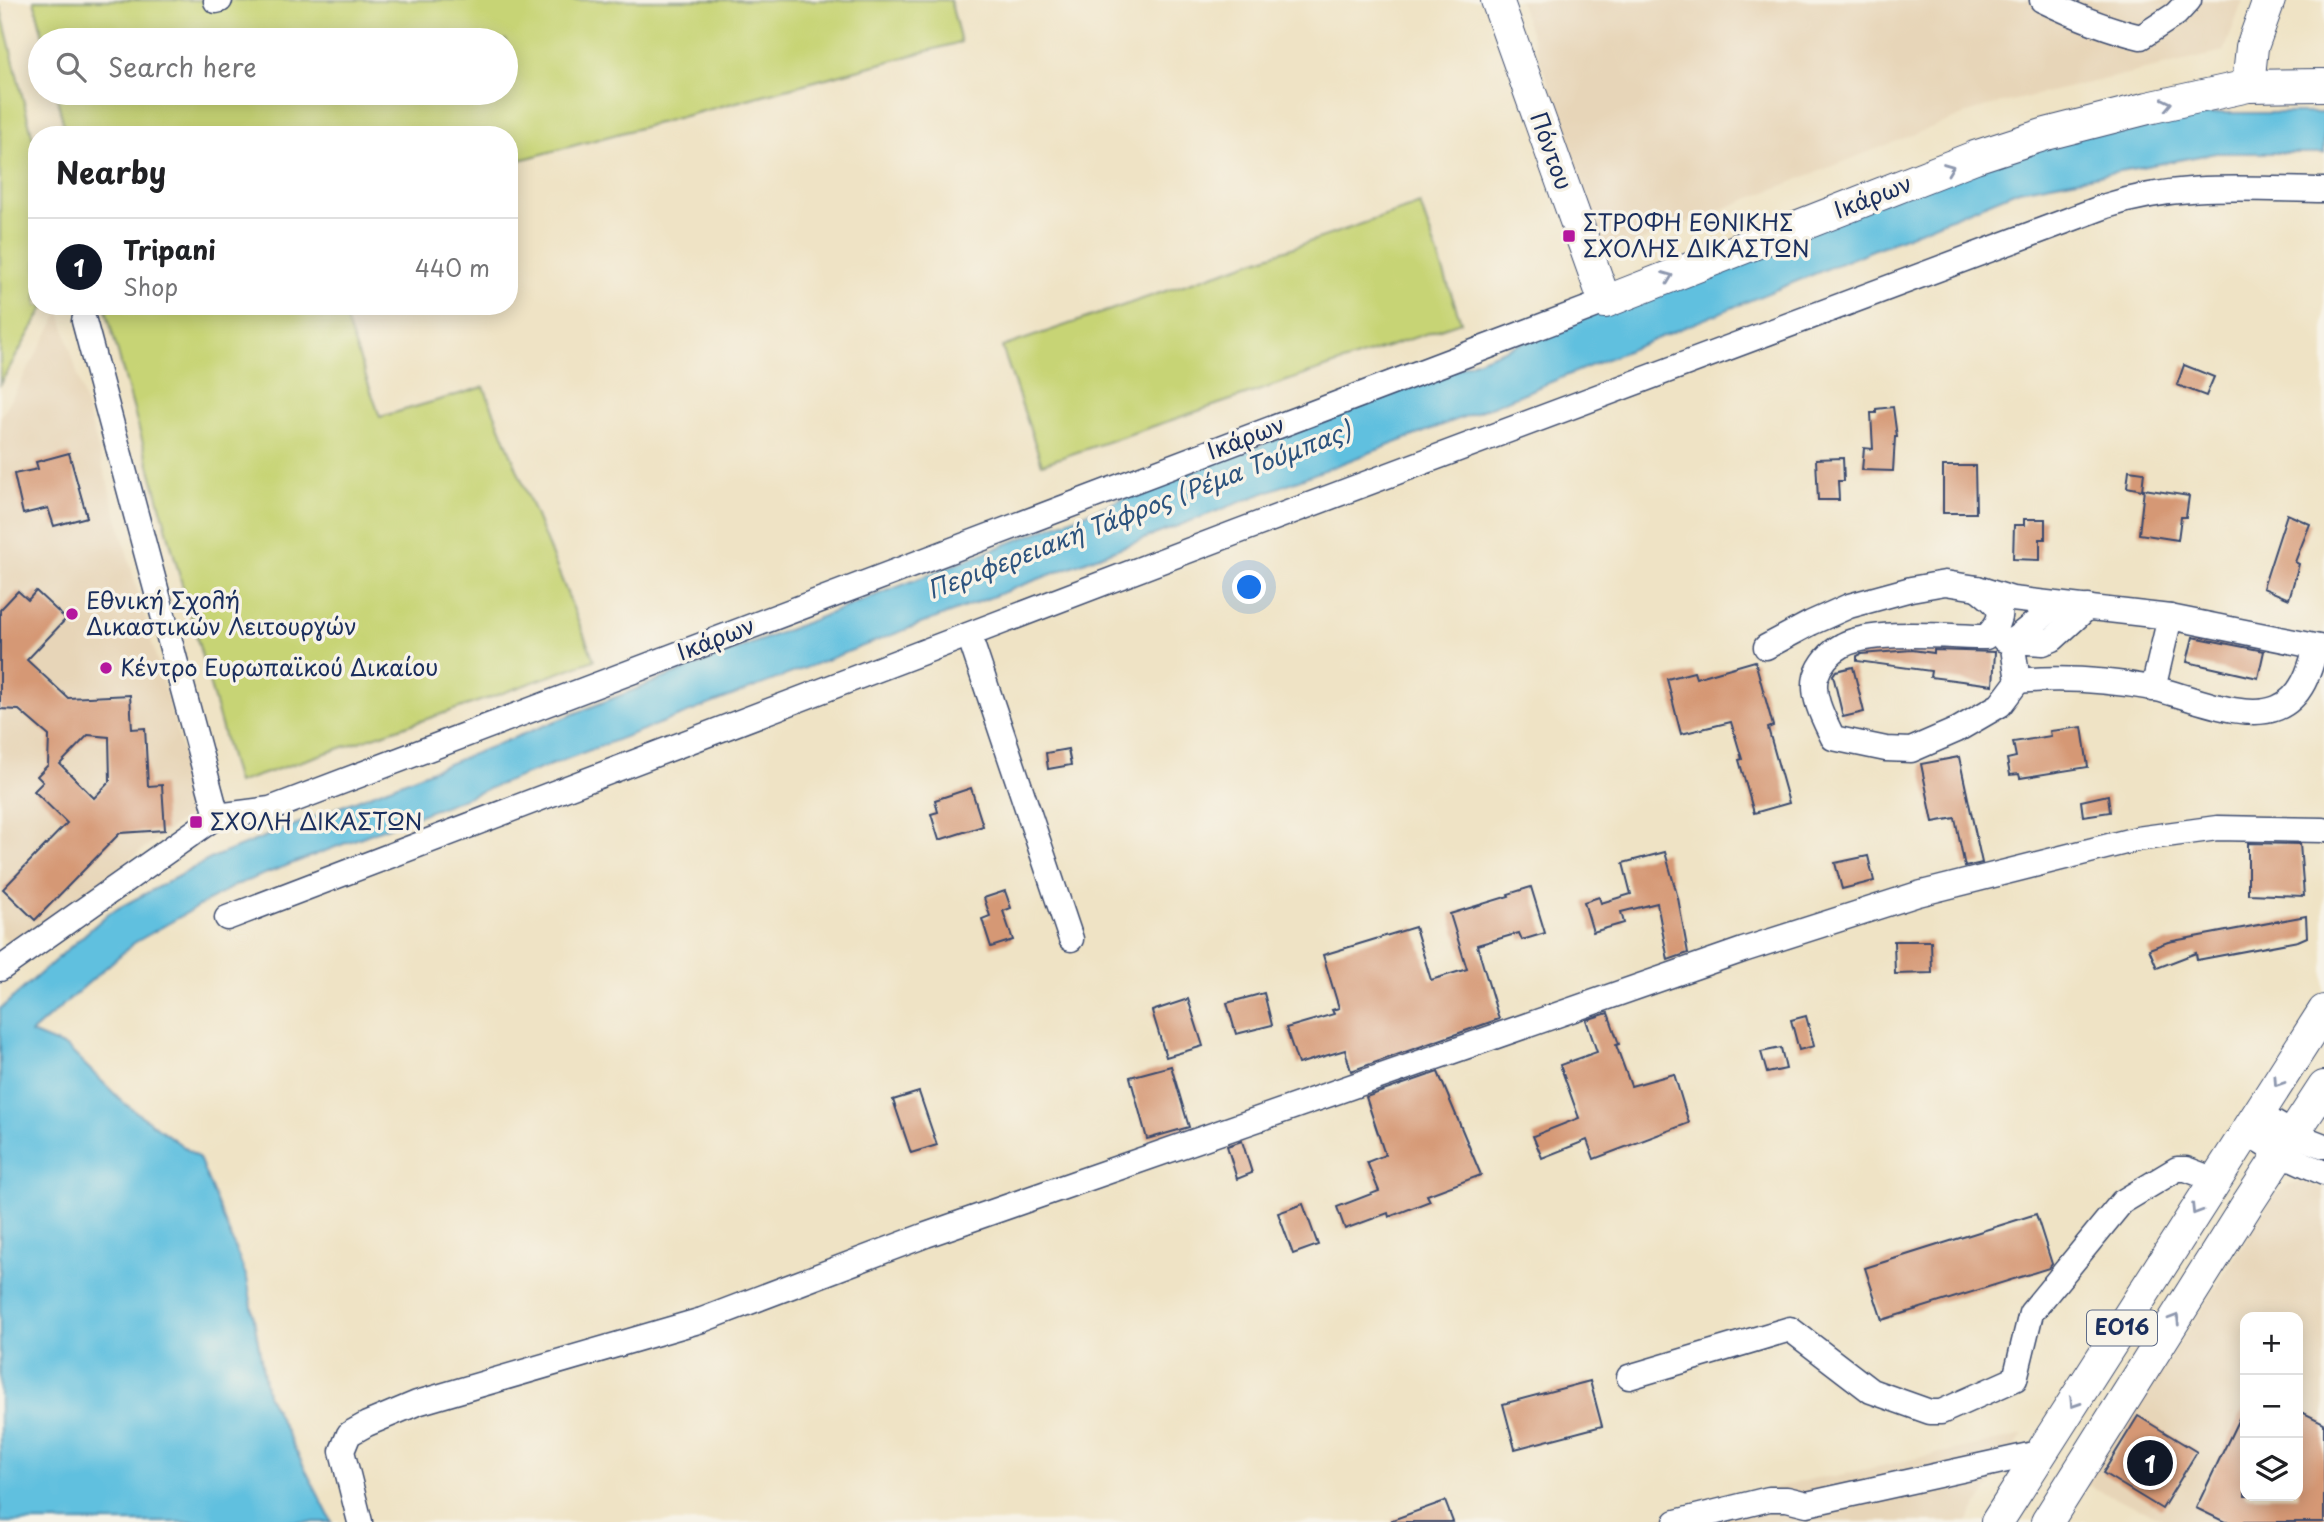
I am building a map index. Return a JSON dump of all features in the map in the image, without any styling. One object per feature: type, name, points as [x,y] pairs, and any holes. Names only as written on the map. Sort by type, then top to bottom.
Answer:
[{"type":"main road","name":"Πόντου","points":[[1497,0],[1605,302]]},
{"type":"main road","points":[[2248,86],[2252,47],[2269,0]]},
{"type":"main road","name":"Ικάρων","points":[[1605,302],[2014,144],[2086,123],[2248,86],[2324,85]]},
{"type":"main road","name":"ΕΟ16","points":[[1997,1522],[2324,1011]]},
{"type":"main road","name":"ΕΟ16","points":[[2047,1522],[2324,1087]]},
{"type":"street","points":[[2042,0],[2083,20],[2141,37],[2176,14],[2189,0]]},
{"type":"street","points":[[227,918],[1823,311],[2133,197],[2185,189],[2324,190]]},
{"type":"street","name":"Ικάρων","points":[[217,816],[270,809],[1605,302]]},
{"type":"street","points":[[0,969],[217,816],[84,321]]},
{"type":"street","points":[[1766,647],[1849,606],[1945,583],[1977,588],[2012,600],[2170,617],[2320,648],[2302,686],[2292,700],[2277,709],[2232,710],[2153,689],[2083,678],[2018,681]]},
{"type":"street","points":[[1977,588],[1999,608],[2001,618],[1986,637]]},
{"type":"street","points":[[2012,641],[2057,605]]},
{"type":"street","points":[[2012,641],[2018,681],[2000,705],[1957,730],[1911,750],[1886,749],[1833,738],[1819,707],[1815,679],[1825,659],[1843,645],[1881,637],[1986,637],[2043,643],[2053,639],[2088,607]]},
{"type":"street","points":[[2153,689],[2170,617]]},
{"type":"street","points":[[970,635],[1071,939]]},
{"type":"street","points":[[360,1522],[342,1451],[349,1434],[417,1403],[702,1320],[926,1235],[1743,950],[1918,894],[2137,839],[2217,828],[2324,830]]},
{"type":"street","points":[[2251,1123],[2286,1143],[2324,1172]]},
{"type":"street","points":[[2286,1143],[2324,1146]]},
{"type":"street","points":[[1629,1377],[1790,1329],[1871,1391],[1930,1412],[1941,1412],[2015,1379],[2030,1315],[2122,1202],[2177,1169],[2186,1169],[2215,1180]]},
{"type":"street","points":[[1676,1522],[1769,1499],[1787,1499],[1807,1504],[2043,1452]]},
{"type":"shaded area","points":[[1519,0],[2243,0],[2224,52],[1984,107],[1607,254]]},
{"type":"shaded area","name":"Εθνική Σχολή Δικαστικών Λειτουργών","points":[[58,315],[61,315],[198,808],[14,946],[0,934],[0,419]]},
{"type":"shaded area","points":[[2305,1180],[2324,1190],[2324,1522],[2170,1522],[2085,1484],[2190,1328],[2274,1195],[2289,1184]]},
{"type":"shaded area","points":[[2023,1435],[1967,1522],[1639,1522],[1816,1478]]},
{"type":"green space","points":[[34,0],[950,0],[961,42],[518,161],[518,126],[64,126],[59,105],[518,105],[518,28],[41,28]]},
{"type":"green space","points":[[0,6],[30,126],[28,315],[40,315],[0,384]]},
{"type":"green space","points":[[1420,204],[1461,322],[1042,464],[1002,347]]},
{"type":"green space","points":[[107,315],[344,315],[380,417],[484,387],[594,660],[237,783]]},
{"type":"water","name":"Περιφερειακή Τάφρος (Ρέμα Τούμπας)","points":[[2219,113],[2324,113],[2324,153],[2216,153],[2019,190],[1495,405],[236,885],[134,943],[31,1033],[68,1048],[124,1103],[199,1158],[247,1278],[267,1394],[332,1522],[0,1522],[0,1009],[109,913],[214,857],[2041,140]]},
{"type":"building","points":[[2184,365],[2214,377],[2206,396],[2177,385]]},
{"type":"building","points":[[1893,407],[1897,437],[1893,471],[1862,470],[1864,448],[1873,449],[1871,413],[1876,413],[1876,409]]},
{"type":"building","points":[[69,453],[87,517],[54,526],[48,508],[23,514],[14,474],[38,469],[36,462]]},
{"type":"building","points":[[1843,458],[1844,481],[1838,481],[1839,500],[1818,500],[1816,459]]},
{"type":"building","points":[[1943,466],[1975,466],[1976,513],[1943,513]]},
{"type":"building","points":[[2129,470],[2144,472],[2142,490],[2127,487]]},
{"type":"building","points":[[2144,489],[2189,496],[2186,517],[2181,517],[2178,540],[2139,534]]},
{"type":"building","points":[[2287,514],[2310,524],[2295,562],[2299,564],[2289,599],[2263,588]]},
{"type":"building","points":[[2024,519],[2045,519],[2045,539],[2040,539],[2040,560],[2013,559],[2014,525],[2024,525]]},
{"type":"building","points":[[18,591],[28,600],[36,591],[66,619],[27,660],[68,698],[130,695],[132,729],[145,728],[148,786],[162,785],[165,830],[120,833],[35,920],[3,889],[67,823],[34,791],[43,782],[37,776],[48,765],[49,736],[19,710],[0,709],[0,610]],"holes":[[[88,735],[109,737],[110,781],[94,798],[60,764]]]},
{"type":"building","points":[[2193,637],[2264,651],[2258,678],[2187,662]]},
{"type":"building","points":[[1912,650],[1934,653],[1934,650],[1995,652],[1993,685],[1930,677],[1931,671],[1857,661],[1857,656],[1861,654]]},
{"type":"building","points":[[1755,661],[1773,726],[1768,728],[1789,803],[1754,813],[1731,722],[1681,734],[1667,679],[1694,672],[1696,678]]},
{"type":"building","points":[[1853,667],[1864,712],[1843,717],[1833,675],[1836,671]]},
{"type":"building","points":[[2082,727],[2088,767],[2020,778],[2019,774],[2010,775],[2007,759],[2016,757],[2013,742],[2051,736],[2050,731]]},
{"type":"building","points":[[1068,749],[1071,765],[1048,769],[1046,753]]},
{"type":"building","points":[[1959,757],[1982,863],[1965,867],[1955,818],[1933,822],[1921,764]]},
{"type":"building","points":[[971,788],[983,826],[939,840],[931,814],[938,812],[935,800]]},
{"type":"building","points":[[2108,795],[2110,812],[2083,816],[2081,801]]},
{"type":"building","points":[[2248,843],[2300,844],[2304,896],[2248,894]]},
{"type":"building","points":[[1665,852],[1678,898],[1688,953],[1668,960],[1657,903],[1621,912],[1624,923],[1593,932],[1584,902],[1599,897],[1601,903],[1631,894],[1623,863]]},
{"type":"building","points":[[1868,856],[1874,881],[1842,889],[1835,863]]},
{"type":"building","points":[[1531,887],[1545,933],[1522,940],[1519,933],[1477,945],[1499,1019],[1351,1071],[1345,1050],[1298,1064],[1286,1028],[1334,1014],[1332,1010],[1339,1008],[1323,955],[1415,927],[1431,980],[1467,969],[1450,914]]},
{"type":"building","points":[[1005,891],[1011,908],[1003,911],[1013,940],[991,947],[982,919],[990,916],[984,898]]},
{"type":"building","points":[[2306,916],[2307,937],[2298,941],[2197,960],[2196,953],[2157,968],[2149,949],[2168,942]]},
{"type":"building","points":[[1894,941],[1931,941],[1932,973],[1895,974]]},
{"type":"building","points":[[1264,993],[1272,1025],[1236,1034],[1227,1003]]},
{"type":"building","points":[[1188,999],[1203,1046],[1166,1057],[1152,1011]]},
{"type":"building","points":[[1608,1013],[1631,1086],[1674,1074],[1689,1123],[1594,1159],[1587,1140],[1542,1158],[1533,1136],[1579,1118],[1560,1065],[1597,1052],[1586,1020]]},
{"type":"building","points":[[1806,1016],[1814,1046],[1799,1050],[1791,1020]]},
{"type":"building","points":[[1781,1048],[1786,1069],[1767,1073],[1761,1052]]},
{"type":"building","points":[[1171,1066],[1189,1127],[1147,1139],[1130,1077]]},
{"type":"building","points":[[1438,1072],[1481,1175],[1427,1195],[1430,1201],[1389,1217],[1388,1213],[1345,1229],[1337,1207],[1379,1191],[1367,1162],[1385,1155],[1366,1097]]},
{"type":"building","points":[[919,1092],[937,1145],[911,1153],[893,1100]]},
{"type":"building","points":[[1242,1141],[1252,1173],[1237,1179],[1227,1146]]},
{"type":"building","points":[[1303,1204],[1318,1245],[1293,1254],[1278,1213]]},
{"type":"building","points":[[2036,1214],[2052,1264],[2049,1268],[1882,1320],[1865,1268]]},
{"type":"building","points":[[1590,1381],[1602,1426],[1515,1449],[1503,1404]]},
{"type":"building","points":[[2303,1412],[2324,1423],[2324,1522],[2225,1522],[2196,1508],[2240,1416],[2240,1501],[2303,1501]]},
{"type":"building","points":[[2138,1416],[2197,1452],[2162,1509],[2103,1473]]},
{"type":"building","points":[[1445,1501],[1453,1522],[1392,1520]]},
{"type":"place","name":"ΣΤΡΟΦΗ ΕΘΝΙΚΗΣ ΣΧΟΛΗΣ ΔΙΚΑΣΤΩΝ","points":[[1569,236]]},
{"type":"place","name":"Εθνική Σχολή Δικαστικών Λειτουργών","points":[[72,614]]},
{"type":"place","name":"Κέντρο Ευρωπαϊκού Δικαίου","points":[[106,668]]},
{"type":"place","name":"ΣΧΟΛΗ ΔΙΚΑΣΤΩΝ","points":[[196,822]]},
{"type":"place","name":"Tripani","points":[[2150,1463]]}]
